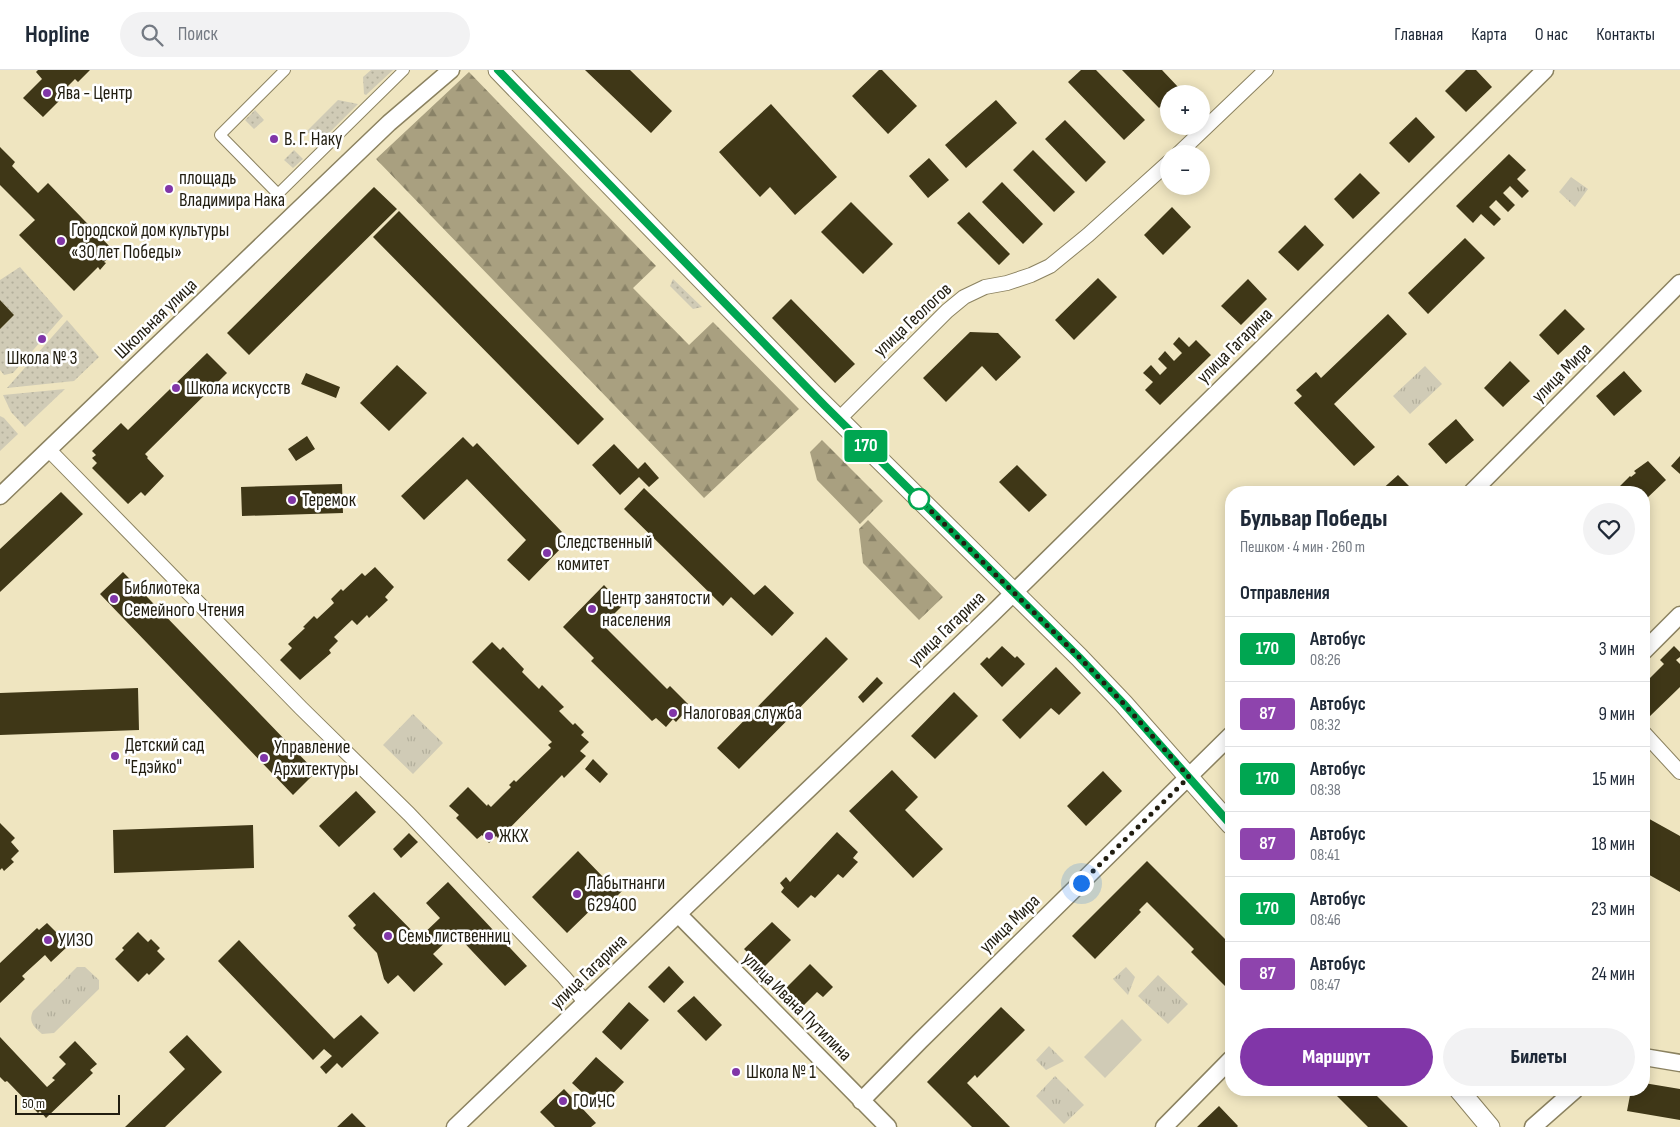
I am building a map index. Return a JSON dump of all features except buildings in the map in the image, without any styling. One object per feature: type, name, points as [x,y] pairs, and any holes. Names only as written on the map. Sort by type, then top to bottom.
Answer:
[{"type":"main road","points":[[498,70],[838,420],[1014,592],[1123,703],[1225,818]]},
{"type":"main road","points":[[1464,1096],[1490,1127]]},
{"type":"street","points":[[285,70],[220,135],[278,194],[404,70]]},
{"type":"street","name":"Школьная улица","points":[[0,496],[389,124],[451,70]]},
{"type":"street","points":[[1187,145],[1266,70]]},
{"type":"street","name":"улица Гагарина","points":[[455,1127],[1014,592],[1546,70]]},
{"type":"street","name":"улица Геологов","points":[[838,420],[964,296],[985,287],[1007,283],[1031,275],[1050,266],[1102,223],[1160,170]]},
{"type":"street","name":"улица Мира","points":[[1478,486],[1680,283]]},
{"type":"street","points":[[49,450],[301,708],[409,814],[564,977],[586,1003]]},
{"type":"street","points":[[1650,645],[1680,614]]},
{"type":"street","points":[[1650,740],[1680,772]]},
{"type":"street","name":"улица Мира","points":[[861,1102],[920,1041],[1225,741]]},
{"type":"street","name":"улица Ивана Путилина","points":[[678,914],[861,1102],[888,1127]]},
{"type":"street","points":[[1650,1058],[1680,1063]]},
{"type":"street","points":[[1164,1127],[1225,1065]]},
{"type":"street","points":[[1533,1127],[1567,1096]]},
{"type":"green space","points":[[371,70],[393,70],[366,95],[364,94],[363,77]]},
{"type":"green space","points":[[469,72],[656,266],[633,288],[689,345],[713,322],[799,409],[704,498],[376,159]]},
{"type":"green space","points":[[338,100],[358,104],[329,133],[305,133]]},
{"type":"green space","points":[[255,110],[264,120],[254,129],[245,120]]},
{"type":"green space","points":[[294,150],[303,159],[293,168],[284,160]]},
{"type":"green space","points":[[1571,177],[1588,189],[1575,207],[1559,192]]},
{"type":"green space","points":[[20,267],[63,316],[13,373],[4,375],[0,370],[0,329],[14,315],[0,300],[0,280]]},
{"type":"green space","points":[[673,279],[702,307],[693,309],[670,286]]},
{"type":"green space","points":[[67,320],[99,357],[74,381],[7,388]]},
{"type":"green space","points":[[1425,366],[1442,384],[1410,414],[1393,396]]},
{"type":"green space","points":[[65,389],[25,427],[11,412],[3,395]]},
{"type":"green space","points":[[0,416],[18,434],[0,451]]},
{"type":"green space","points":[[822,440],[883,501],[860,524],[817,480],[810,452]]},
{"type":"green space","points":[[868,520],[943,597],[919,620],[863,563],[859,529]]},
{"type":"green space","points":[[413,714],[443,743],[413,774],[383,745]]},
{"type":"green space","points":[[77,967],[85,967],[99,980],[99,989],[54,1033],[42,1034],[34,1027],[31,1018],[33,1011]]},
{"type":"green space","points":[[1126,967],[1135,977],[1128,995],[1113,979]]},
{"type":"green space","points":[[1158,975],[1188,1004],[1168,1024],[1138,996]]},
{"type":"green space","points":[[1122,1019],[1142,1040],[1105,1078],[1084,1057]]},
{"type":"green space","points":[[1049,1046],[1064,1061],[1046,1070],[1036,1060]]},
{"type":"green space","points":[[1055,1076],[1084,1105],[1064,1124],[1036,1096]]},
{"type":"bus line","name":"170","points":[[498,70],[728,308],[1079,657],[1123,703],[1225,818]]},
{"type":"place","name":"Ява - Центр","points":[[47,93]]},
{"type":"place","name":"В. Г. Наку","points":[[274,139]]},
{"type":"place","name":"площадь Владимира Нака","points":[[169,189]]},
{"type":"place","name":"Городской дом культуры «30 лет Победы»","points":[[61,241]]},
{"type":"place","name":"Школа № 3","points":[[42,339]]},
{"type":"place","name":"Школа искусств","points":[[176,388]]},
{"type":"place","name":"Теремок","points":[[292,500]]},
{"type":"place","name":"Следственный комитет","points":[[547,553]]},
{"type":"place","name":"Библиотека Семейного Чтения","points":[[114,599]]},
{"type":"place","name":"Центр занятости населения","points":[[592,609]]},
{"type":"place","name":"Налоговая служба","points":[[673,713]]},
{"type":"place","name":"Детский сад \"Едэйко\"","points":[[115,756]]},
{"type":"place","name":"Управление Архитектуры","points":[[264,758]]},
{"type":"place","name":"ЖКХ","points":[[489,836]]},
{"type":"place","name":"Лабытнанги 629400","points":[[577,894]]},
{"type":"place","name":"Семь лиственниц","points":[[388,936]]},
{"type":"place","name":"УИЗО","points":[[48,940]]},
{"type":"place","name":"Школа № 1","points":[[736,1072]]},
{"type":"place","name":"ГОиЧС","points":[[563,1101]]},
{"type":"route","points":[[919,499],[1079,657],[1189,777],[1081,883]]}]
